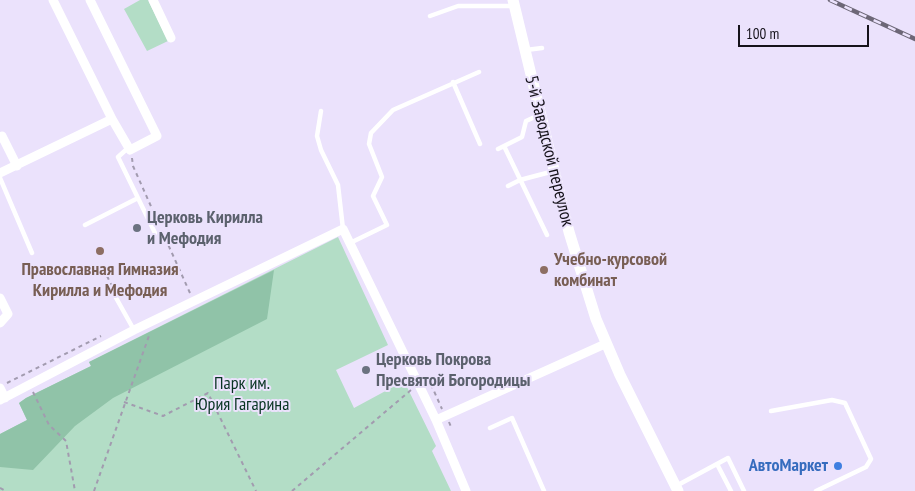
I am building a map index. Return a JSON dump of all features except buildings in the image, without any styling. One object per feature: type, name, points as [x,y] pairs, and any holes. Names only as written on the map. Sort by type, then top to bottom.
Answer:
[{"type":"street","points":[[53,0],[112,118],[130,148],[157,136],[90,0]]},
{"type":"street","points":[[153,0],[172,38]]},
{"type":"street","name":"5-й Заводской переулок","points":[[514,3],[569,232],[605,344],[677,488]]},
{"type":"street","points":[[0,174],[112,118]]},
{"type":"street","points":[[0,138],[2,136],[17,166]]},
{"type":"street","points":[[0,387],[3,399],[134,330],[343,229],[436,420],[466,491]]},
{"type":"street","points":[[0,298],[8,314],[0,323]]},
{"type":"street","points":[[436,420],[605,344]]},
{"type":"lane","points":[[430,16],[458,6],[514,3]]},
{"type":"lane","points":[[524,50],[542,48]]},
{"type":"lane","points":[[350,243],[387,225],[374,196],[382,177],[368,144],[371,133],[393,110],[479,72]]},
{"type":"lane","points":[[453,82],[480,144]]},
{"type":"lane","points":[[321,111],[317,136],[321,150],[338,184],[343,229]]},
{"type":"lane","points":[[498,149],[522,136],[526,121],[540,114]]},
{"type":"lane","points":[[504,146],[546,235]]},
{"type":"lane","points":[[130,148],[118,157],[155,233]]},
{"type":"lane","points":[[508,186],[520,180],[554,171]]},
{"type":"lane","points":[[0,178],[32,253]]},
{"type":"lane","points":[[86,225],[138,198]]},
{"type":"lane","points":[[115,296],[134,330]]},
{"type":"lane","points":[[771,411],[832,400],[845,403],[871,460],[866,467],[816,491]]},
{"type":"lane","points":[[490,428],[512,418],[544,491]]},
{"type":"lane","points":[[677,488],[728,458],[744,491]]},
{"type":"lane","points":[[718,464],[731,491]]},
{"type":"path","points":[[130,148],[133,166],[190,294]]},
{"type":"path","points":[[107,276],[115,296]]},
{"type":"path","points":[[94,491],[151,328]]},
{"type":"path","points":[[0,387],[103,335]]},
{"type":"path","points":[[24,374],[49,425],[66,441],[75,491]]},
{"type":"path","points":[[422,383],[429,380],[452,427]]},
{"type":"path","points":[[292,491],[413,388]]},
{"type":"path","points":[[124,402],[162,416],[208,393],[256,491]]},
{"type":"path","points":[[0,488],[6,491]]},
{"type":"green space","points":[[140,0],[148,0],[168,41],[147,51],[124,9]]},
{"type":"green space","name":"Парк им. Юрия Гагарина","points":[[338,237],[388,345],[336,370],[354,408],[404,381],[436,446],[432,451],[451,491],[0,491],[0,434],[27,420],[19,403],[91,366],[89,362]]},
{"type":"green space","points":[[274,270],[267,319],[113,398],[75,426],[33,470],[0,467],[0,434],[27,420],[19,403],[91,366],[89,362]]},
{"type":"railway","points":[[830,0],[915,39]]},
{"type":"place","name":"Церковь Кирилла и Мефодия","points":[[137,228]]},
{"type":"place","name":"Православная Гимназия Кирилла и Мефодия","points":[[100,251]]},
{"type":"place","name":"Учебно-курсовой комбинат","points":[[544,270]]},
{"type":"place","name":"Церковь Покрова Пресвятой Богородицы","points":[[366,370]]},
{"type":"place","name":"АвтоМаркет","points":[[838,466]]}]
